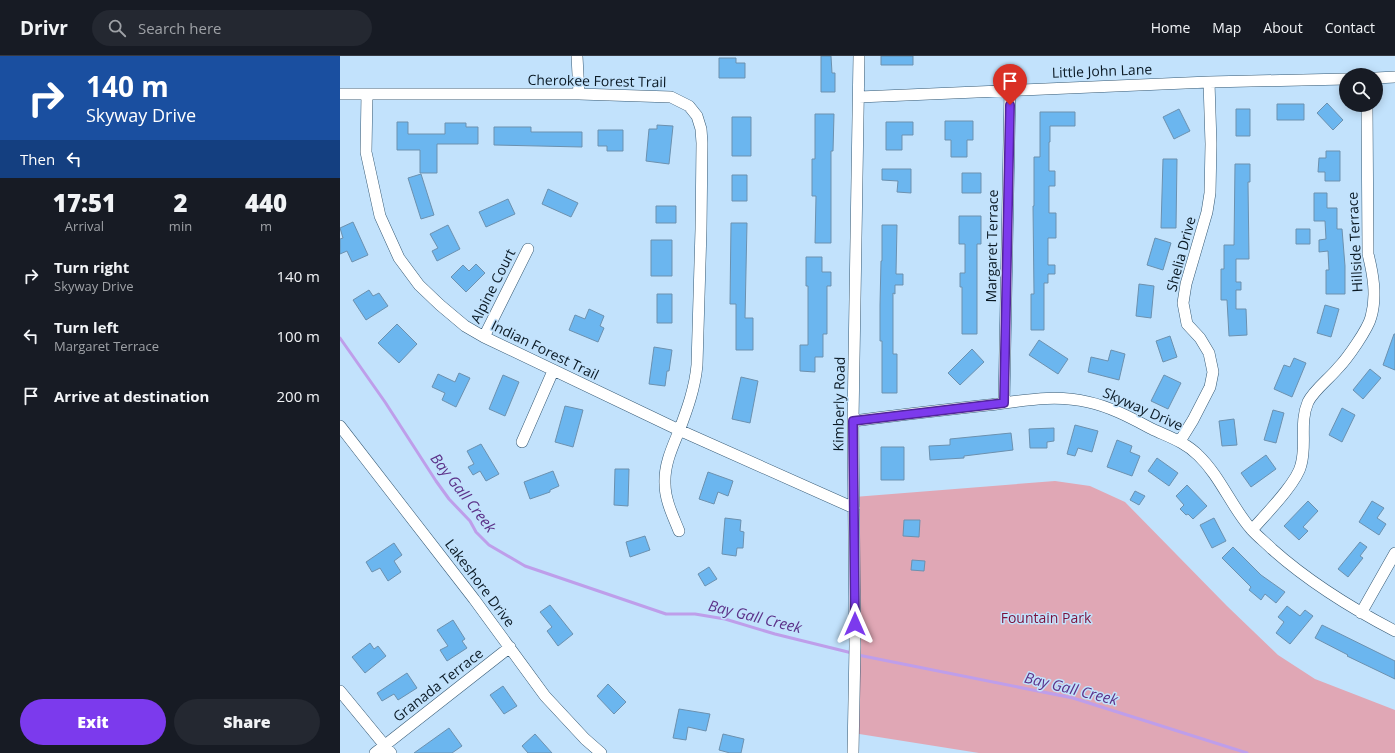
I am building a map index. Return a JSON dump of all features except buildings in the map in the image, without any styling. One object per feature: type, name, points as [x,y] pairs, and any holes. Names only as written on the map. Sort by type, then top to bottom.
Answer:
[{"type":"street","points":[[577,56],[579,94]]},
{"type":"street","name":"Kimberly Road","points":[[853,753],[855,632],[853,421],[859,56]]},
{"type":"street","points":[[1383,78],[1395,77]]},
{"type":"street","name":"Little John Lane","points":[[859,97],[1209,82],[1339,78]]},
{"type":"street","name":"Shelia Drive","points":[[1180,441],[1210,387],[1213,372],[1209,353],[1200,338],[1187,324],[1183,304],[1186,284],[1207,212],[1210,193],[1211,144],[1209,82]]},
{"type":"street","name":"Margaret Terrace","points":[[1004,403],[1010,90]]},
{"type":"street","name":"Cherokee Forest Trail","points":[[340,94],[579,94],[671,97],[689,106],[697,116],[701,129],[702,143],[697,366],[696,377],[679,430],[666,463],[665,485],[669,505],[679,531]]},
{"type":"street","name":"Indian Forest Trail","points":[[367,94],[366,152],[380,216],[399,258],[419,285],[440,305],[465,326],[553,371],[679,430],[854,508]]},
{"type":"street","name":"Hillside Terrace","points":[[1252,530],[1278,500],[1301,466],[1304,411],[1310,398],[1342,365],[1371,318],[1374,290],[1372,270],[1368,254],[1367,112]]},
{"type":"street","name":"Alpine Court","points":[[484,337],[528,249]]},
{"type":"street","points":[[522,442],[553,371]]},
{"type":"street","name":"Skyway Drive","points":[[853,421],[1004,403],[1032,398],[1061,398],[1088,402],[1123,414],[1180,441],[1198,454],[1212,470],[1231,502],[1252,530],[1284,560],[1361,613],[1395,631]]},
{"type":"street","name":"Lakeshore Drive","points":[[340,426],[510,647],[545,696],[585,739],[601,753]]},
{"type":"street","points":[[1361,613],[1395,553]]},
{"type":"street","name":"Granada Terrace","points":[[375,753],[388,749],[510,647]]},
{"type":"street","points":[[340,691],[388,749]]},
{"type":"green space","name":"Fountain Park","points":[[1055,481],[1090,486],[1125,502],[1227,606],[1278,655],[1315,679],[1395,710],[1395,753],[979,753],[853,733],[854,497]]},
{"type":"waterway","name":"Bay Gall Creek","points":[[340,338],[385,402],[436,481],[449,499],[470,521],[476,532],[489,545],[525,566],[666,614],[695,614],[725,619],[775,634],[852,653]]},
{"type":"waterway","name":"Bay Gall Creek","points":[[858,655],[1073,698],[1247,753]]},
{"type":"route","points":[[855,624],[853,421],[1004,403],[1010,105]]}]
